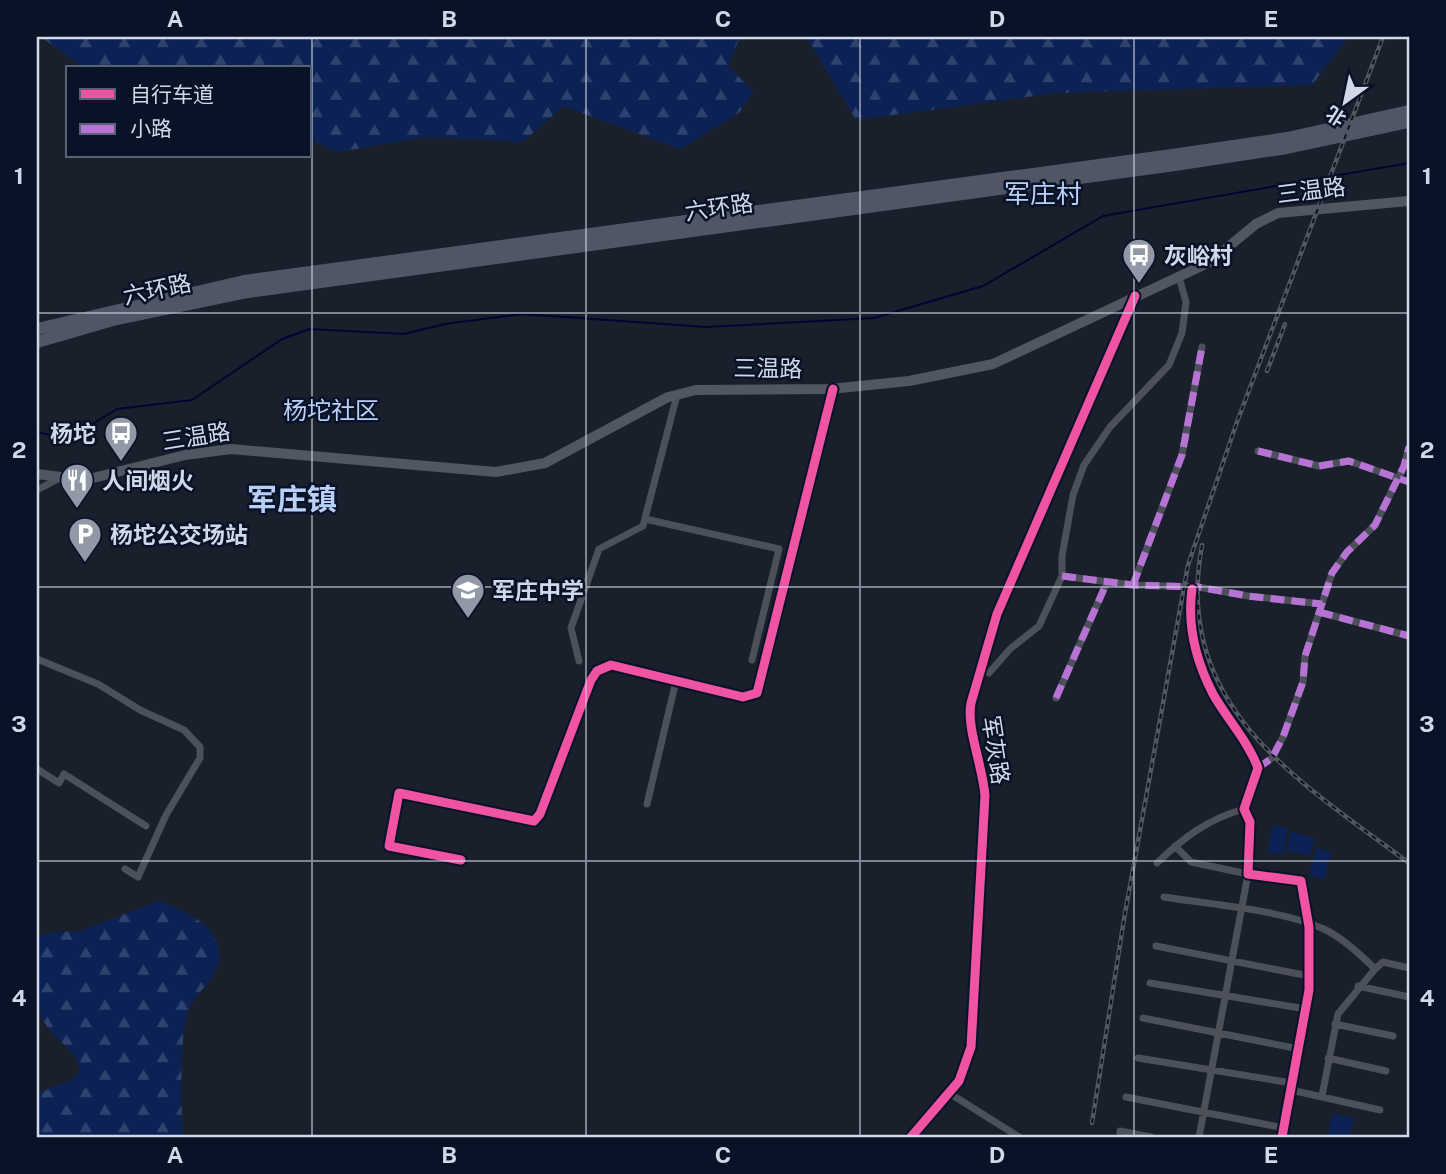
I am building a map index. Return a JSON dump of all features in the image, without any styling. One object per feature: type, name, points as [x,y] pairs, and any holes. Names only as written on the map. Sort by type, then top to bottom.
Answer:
[{"type":"highway","name":"六环路","points":[[37,342],[113,320],[247,292],[1287,138],[1409,111]]},
{"type":"highway","name":"六环路","points":[[37,329],[99,312],[244,281],[1287,148],[1409,122]]},
{"type":"main road","name":"三温路","points":[[37,474],[60,478],[106,477],[185,455],[231,449],[496,471],[522,469],[545,463],[677,395],[720,388],[833,389],[909,381],[979,369],[1017,355],[1210,262],[1256,224],[1278,213],[1409,201]]},
{"type":"street","points":[[989,673],[1010,649],[1039,626],[1062,576],[1062,556],[1073,495],[1084,465],[1110,427],[1169,365],[1182,333],[1186,302],[1179,277]]},
{"type":"street","name":"军灰路","points":[[911,1137],[965,1071],[971,1047],[981,898],[984,778],[969,714],[971,703],[998,614],[1135,296]]},
{"type":"street","points":[[1133,585],[1182,456],[1202,347]]},
{"type":"street","points":[[461,860],[388,846],[399,793],[534,821],[540,814],[597,671],[611,665],[743,697],[757,693],[761,687],[833,389]]},
{"type":"street","points":[[579,661],[571,628],[599,549],[643,526],[677,395]]},
{"type":"street","points":[[1199,1137],[1248,874],[1250,822],[1244,809],[1258,768],[1272,758],[1304,682],[1305,656],[1332,573],[1347,552],[1375,525],[1404,466],[1409,447]]},
{"type":"street","points":[[1258,451],[1319,466],[1349,461],[1409,482]]},
{"type":"street","points":[[37,490],[60,478]]},
{"type":"street","points":[[645,519],[779,549],[752,660]]},
{"type":"street","points":[[1062,576],[1133,585],[1192,589],[1198,587],[1321,608],[1409,636]]},
{"type":"street","points":[[1056,698],[1107,582]]},
{"type":"street","points":[[1192,589],[1188,615],[1196,650],[1213,693],[1253,753],[1258,768]]},
{"type":"street","points":[[37,659],[98,684],[140,710],[184,730],[200,747],[200,758],[166,815],[138,877],[125,869]]},
{"type":"street","points":[[647,804],[676,681]]},
{"type":"street","points":[[37,769],[59,783],[64,774],[146,826]]},
{"type":"street","points":[[1157,863],[1186,835],[1217,817],[1244,809]]},
{"type":"street","points":[[1175,846],[1191,862],[1248,874],[1301,881],[1308,925],[1309,976],[1306,1009],[1282,1137]]},
{"type":"street","points":[[1164,897],[1241,910],[1324,929],[1375,969]]},
{"type":"street","points":[[1156,946],[1309,976]]},
{"type":"street","points":[[1322,1096],[1338,1014],[1358,986],[1383,962],[1409,968]]},
{"type":"street","points":[[1150,983],[1306,1009]]},
{"type":"street","points":[[1358,986],[1409,997]]},
{"type":"street","points":[[1143,1018],[1299,1049]]},
{"type":"street","points":[[1335,1024],[1394,1036]]},
{"type":"street","points":[[1138,1058],[1292,1086],[1380,1110]]},
{"type":"street","points":[[1328,1058],[1386,1071]]},
{"type":"street","points":[[949,1093],[1020,1137]]},
{"type":"street","points":[[1126,1097],[1284,1128]]},
{"type":"street","points":[[1119,1137],[1120,1131],[1151,1137]]},
{"type":"green space","points":[[41,37],[740,37],[728,66],[753,91],[740,112],[680,149],[563,106],[523,142],[427,137],[337,152],[312,141],[312,66],[81,66]]},
{"type":"green space","points":[[802,37],[1348,37],[1312,85],[1056,93],[856,120],[807,38]]},
{"type":"green space","points":[[1273,825],[1288,828],[1282,855],[1267,852]]},
{"type":"green space","points":[[1291,832],[1315,838],[1310,856],[1286,850]]},
{"type":"green space","points":[[1317,848],[1332,852],[1324,879],[1309,875]]},
{"type":"green space","points":[[158,901],[202,922],[216,940],[219,951],[216,970],[192,1003],[186,1020],[182,1072],[183,1137],[37,1137],[37,1094],[74,1079],[80,1069],[70,1050],[50,1031],[41,1016],[36,994],[37,937],[55,932],[82,931]]},
{"type":"green space","points":[[1332,1114],[1354,1118],[1350,1137],[1328,1137]]},
{"type":"waterway","points":[[37,432],[68,439],[117,409],[192,400],[282,339],[310,329],[404,334],[445,324],[522,314],[706,327],[874,318],[983,286],[1103,216],[1409,163]]},
{"type":"railway","points":[[1092,1123],[1124,919],[1188,565],[1237,422],[1383,37]]},
{"type":"railway","points":[[1267,371],[1285,324]]},
{"type":"railway","points":[[1202,545],[1198,602],[1206,652],[1225,695],[1253,734],[1287,769],[1326,802],[1409,863]]},
{"type":"marked path","points":[[1133,585],[1182,455],[1202,347]]},
{"type":"marked path","points":[[1258,768],[1272,758],[1283,737],[1303,682],[1305,656],[1332,573],[1347,552],[1375,525],[1404,466],[1409,447]]},
{"type":"marked path","points":[[1258,451],[1319,466],[1349,461],[1409,482]]},
{"type":"marked path","points":[[1062,576],[1133,585],[1198,587],[1248,596],[1322,604]]},
{"type":"marked path","points":[[1056,698],[1107,582]]},
{"type":"marked path","points":[[1319,612],[1409,636]]},
{"type":"cycle path","points":[[911,1137],[959,1081],[971,1047],[985,796],[971,724],[971,703],[997,614],[1135,296]]},
{"type":"cycle path","points":[[461,860],[389,846],[399,793],[534,821],[540,814],[591,680],[597,671],[611,665],[743,697],[757,693],[833,389]]},
{"type":"cycle path","points":[[1192,589],[1192,629],[1202,669],[1213,694],[1249,749],[1258,768],[1244,809],[1250,822],[1248,874],[1301,881],[1309,927],[1309,990],[1282,1137]]},
{"type":"place","name":"灰峪村","points":[[1139,285]]},
{"type":"place","name":"杨坨","points":[[121,463]]},
{"type":"place","name":"人间烟火","points":[[77,510]]},
{"type":"place","name":"杨坨公交场站","points":[[85,564]]},
{"type":"place","name":"军庄中学","points":[[468,620]]},
{"type":"district","name":"军庄村","points":[[1043,193]]},
{"type":"district","name":"杨坨社区","points":[[331,410]]},
{"type":"district","name":"军庄镇","points":[[292,499]]}]
